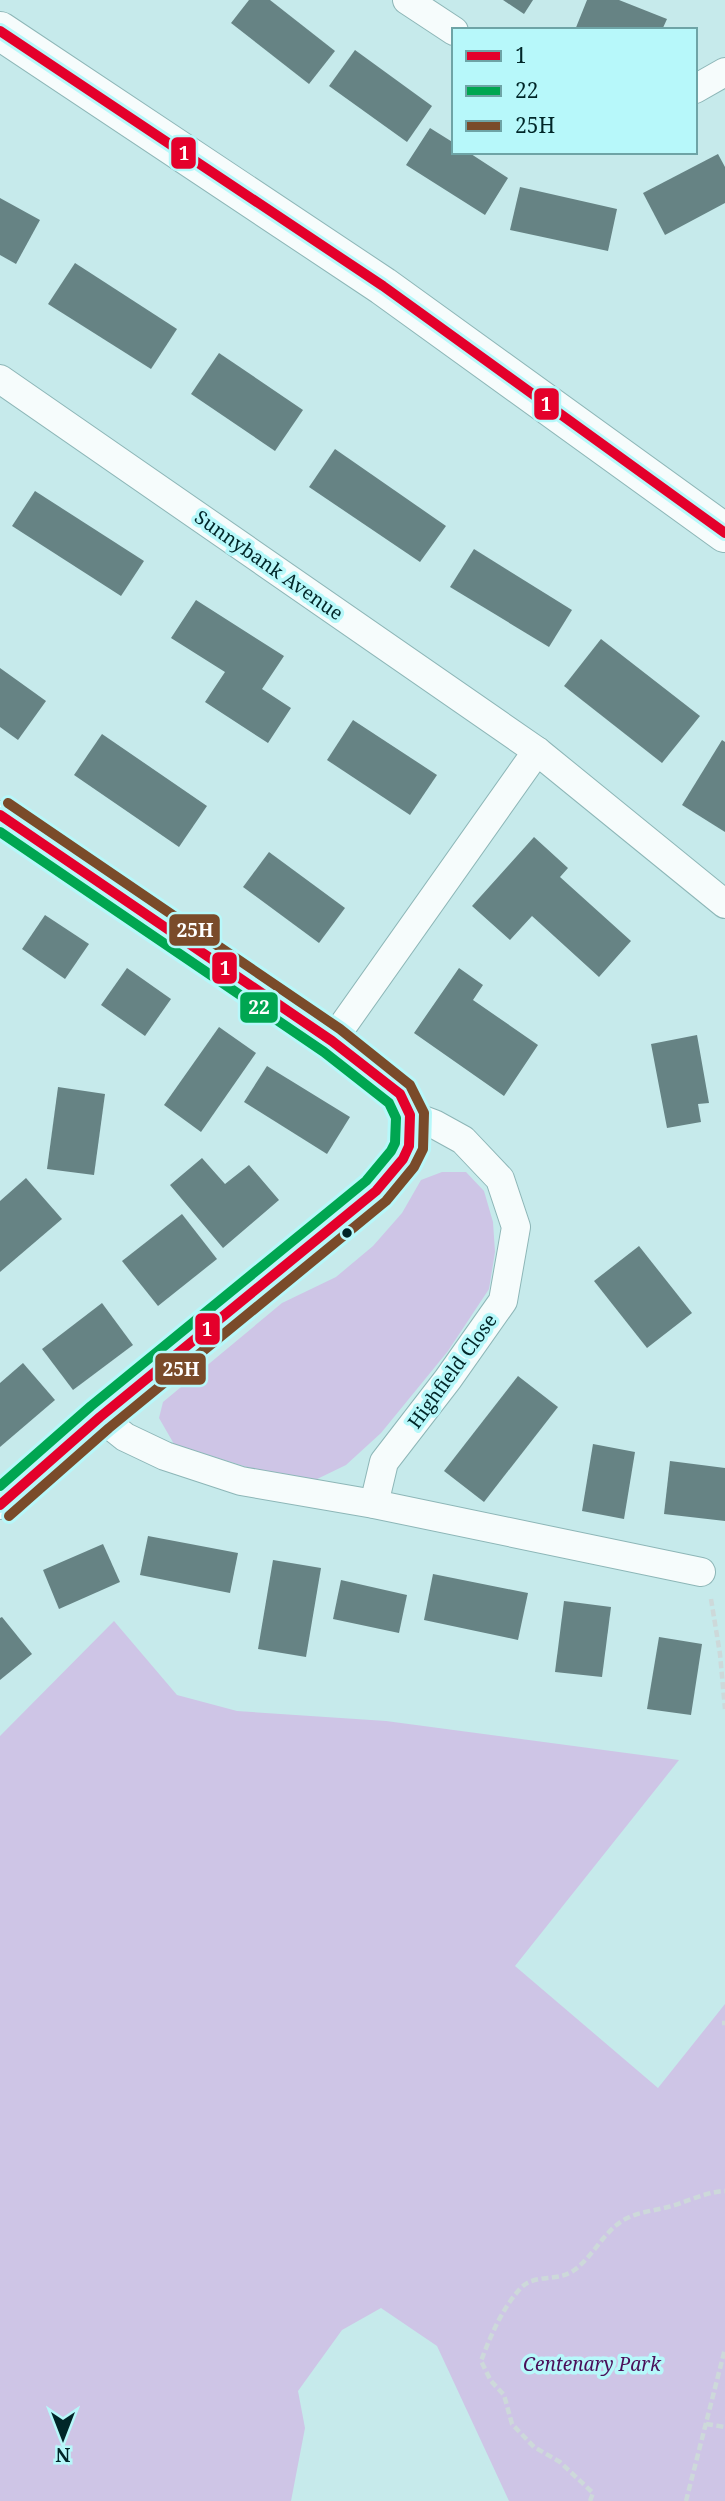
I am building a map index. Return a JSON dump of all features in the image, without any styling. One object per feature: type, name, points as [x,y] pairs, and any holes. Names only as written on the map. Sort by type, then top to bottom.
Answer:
[{"type":"highway","points":[[0,31],[383,286],[725,533]]},
{"type":"street","points":[[407,0],[452,30]]},
{"type":"street","points":[[697,88],[725,72]]},
{"type":"street","name":"Sunnybank Avenue","points":[[0,379],[537,751],[725,904]]},
{"type":"street","points":[[332,1041],[537,751]]},
{"type":"street","points":[[0,816],[332,1041],[400,1094],[410,1115],[408,1146],[403,1159],[376,1191],[100,1417],[0,1505]]},
{"type":"street","name":"Highfield Close","points":[[374,1504],[384,1462],[448,1379],[503,1301],[516,1227],[500,1179],[463,1140],[410,1115]]},
{"type":"street","points":[[100,1417],[125,1437],[165,1456],[228,1476],[701,1572]]},
{"type":"path","points":[[701,1572],[713,1606],[725,1709]]},
{"type":"path","points":[[590,2501],[593,2493],[560,2462],[534,2447],[512,2424],[504,2395],[491,2381],[481,2361],[486,2346],[520,2288],[536,2278],[556,2279],[573,2270],[622,2221],[643,2212],[725,2190]]},
{"type":"path","points":[[686,2501],[725,2353]]},
{"type":"path","points":[[706,2424],[725,2427]]},
{"type":"green space","points":[[442,1172],[466,1172],[484,1191],[493,1222],[495,1252],[489,1289],[448,1351],[381,1433],[346,1465],[313,1481],[253,1469],[174,1444],[159,1418],[163,1402],[282,1303],[336,1277],[373,1246],[402,1213],[421,1180]]},
{"type":"green space","name":"Centenary Park","points":[[114,1621],[177,1695],[237,1711],[386,1721],[679,1760],[515,1966],[658,2088],[725,2004],[725,2501],[509,2501],[437,2346],[381,2308],[342,2330],[298,2391],[305,2428],[291,2501],[0,2501],[0,1736]]},
{"type":"building","points":[[249,0],[270,0],[335,51],[309,84],[231,23]]},
{"type":"building","points":[[503,0],[533,0],[524,14]]},
{"type":"building","points":[[587,0],[619,0],[667,19],[663,28],[576,28]]},
{"type":"building","points":[[355,50],[432,106],[407,142],[329,86]]},
{"type":"building","points":[[430,128],[452,142],[452,154],[471,154],[508,178],[485,215],[406,165]]},
{"type":"building","points":[[718,154],[725,167],[725,203],[665,235],[643,193]]},
{"type":"building","points":[[520,187],[617,209],[608,251],[510,230]]},
{"type":"building","points":[[0,198],[40,220],[16,264],[0,255]]},
{"type":"building","points":[[75,263],[177,329],[151,369],[48,304]]},
{"type":"building","points":[[219,353],[303,410],[275,451],[191,394]]},
{"type":"building","points":[[335,449],[446,526],[420,562],[309,487]]},
{"type":"building","points":[[35,491],[144,561],[121,596],[12,526]]},
{"type":"building","points":[[474,549],[572,610],[549,647],[450,587]]},
{"type":"building","points":[[196,600],[284,656],[262,689],[291,708],[268,743],[205,702],[225,672],[171,638]]},
{"type":"building","points":[[601,639],[700,716],[662,763],[564,686]]},
{"type":"building","points":[[0,668],[46,701],[18,740],[0,727]]},
{"type":"building","points":[[353,720],[437,775],[410,815],[327,760]]},
{"type":"building","points":[[102,734],[207,806],[179,847],[74,775]]},
{"type":"building","points":[[722,740],[725,742],[725,832],[682,805]]},
{"type":"building","points":[[534,837],[568,868],[560,877],[631,941],[599,977],[532,916],[510,940],[472,906]]},
{"type":"building","points":[[269,852],[345,908],[319,943],[243,887]]},
{"type":"building","points":[[45,915],[89,944],[65,979],[22,949]]},
{"type":"building","points":[[127,968],[171,999],[145,1036],[101,1005]]},
{"type":"building","points":[[459,968],[483,985],[473,1000],[538,1045],[504,1096],[414,1033]]},
{"type":"building","points":[[219,1027],[256,1053],[201,1132],[164,1105]]},
{"type":"building","points":[[697,1035],[709,1103],[698,1104],[701,1122],[667,1128],[651,1044]]},
{"type":"building","points":[[267,1066],[350,1117],[327,1154],[244,1102]]},
{"type":"building","points":[[58,1087],[105,1094],[94,1175],[47,1169]]},
{"type":"building","points":[[202,1158],[225,1184],[249,1165],[279,1200],[223,1248],[170,1185]]},
{"type":"building","points":[[26,1178],[62,1219],[0,1272],[0,1201]]},
{"type":"building","points":[[182,1214],[217,1259],[158,1306],[122,1261]]},
{"type":"building","points":[[639,1246],[692,1313],[647,1348],[594,1281]]},
{"type":"building","points":[[102,1303],[133,1345],[73,1390],[42,1349]]},
{"type":"building","points":[[23,1363],[55,1400],[0,1447],[0,1383]]},
{"type":"building","points":[[518,1376],[558,1407],[484,1502],[444,1471]]},
{"type":"building","points":[[593,1444],[635,1452],[624,1519],[582,1511]]},
{"type":"building","points":[[670,1461],[725,1468],[725,1521],[664,1514]]},
{"type":"building","points":[[148,1536],[238,1553],[230,1593],[140,1575]]},
{"type":"building","points":[[103,1544],[120,1582],[59,1609],[43,1570]]},
{"type":"building","points":[[273,1560],[321,1568],[306,1657],[258,1649]]},
{"type":"building","points":[[433,1574],[528,1593],[518,1640],[424,1620]]},
{"type":"building","points":[[341,1580],[407,1595],[399,1633],[333,1619]]},
{"type":"building","points":[[564,1601],[611,1607],[602,1677],[555,1672]]},
{"type":"building","points":[[2,1617],[32,1654],[0,1680],[0,1618]]},
{"type":"building","points":[[659,1637],[702,1644],[691,1715],[647,1709]]},
{"type":"transit line","name":"1","points":[[0,31],[383,286],[725,533]]},
{"type":"transit line","name":"25H","points":[[8,803],[340,1029],[410,1085],[424,1113],[423,1149],[414,1167],[386,1201],[109,1428],[9,1516]]},
{"type":"transit line","name":"1","points":[[0,815],[332,1041],[400,1094],[410,1115],[409,1146],[403,1159],[376,1191],[100,1417],[0,1505]]},
{"type":"transit line","name":"22","points":[[0,832],[324,1052],[389,1103],[396,1118],[395,1143],[366,1181],[91,1406],[0,1486]]}]
